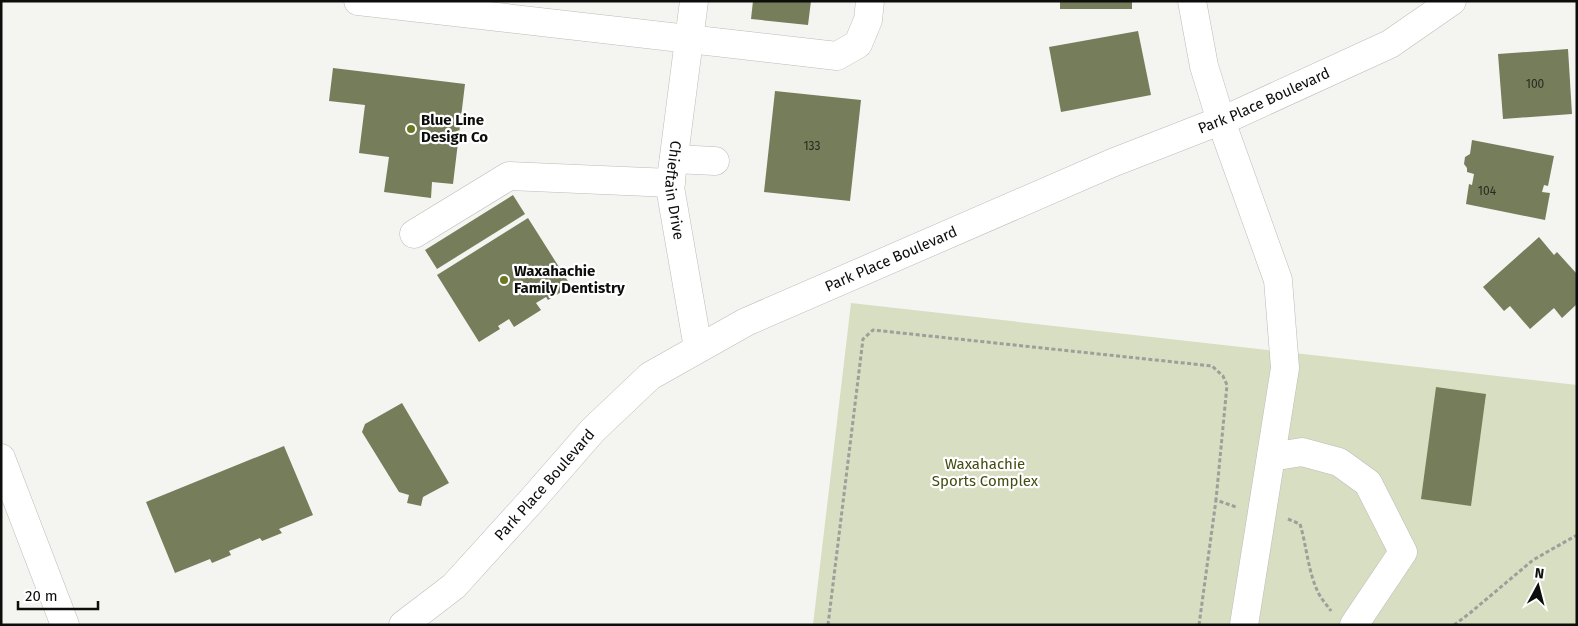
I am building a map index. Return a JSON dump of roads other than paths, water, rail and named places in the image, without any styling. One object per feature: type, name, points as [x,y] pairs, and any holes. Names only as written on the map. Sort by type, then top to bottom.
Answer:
[{"type":"street","points":[[358,1],[837,56],[858,44],[868,20],[870,1]]},
{"type":"street","name":"Chieftain Drive","points":[[694,1],[670,187],[698,348]]},
{"type":"street","points":[[1192,1],[1204,66],[1221,121],[1278,280],[1285,368],[1244,625]]},
{"type":"street","name":"Park Place Boulevard","points":[[403,625],[454,586],[600,423],[650,376],[746,322],[1112,163],[1221,121],[1390,44],[1452,1]]},
{"type":"street","points":[[414,234],[510,176],[672,171],[715,161]]},
{"type":"street","points":[[1271,456],[1302,452],[1338,462],[1368,483],[1403,552],[1343,618]]},
{"type":"street","points":[[1,458],[66,625]]},
{"type":"place","name":"Blue Line Design Co","points":[[411,129]]},
{"type":"place","name":"Waxahachie Family Dentistry","points":[[504,280]]},
{"type":"park label","name":"Waxahachie Sports Complex","points":[[985,472]]}]
